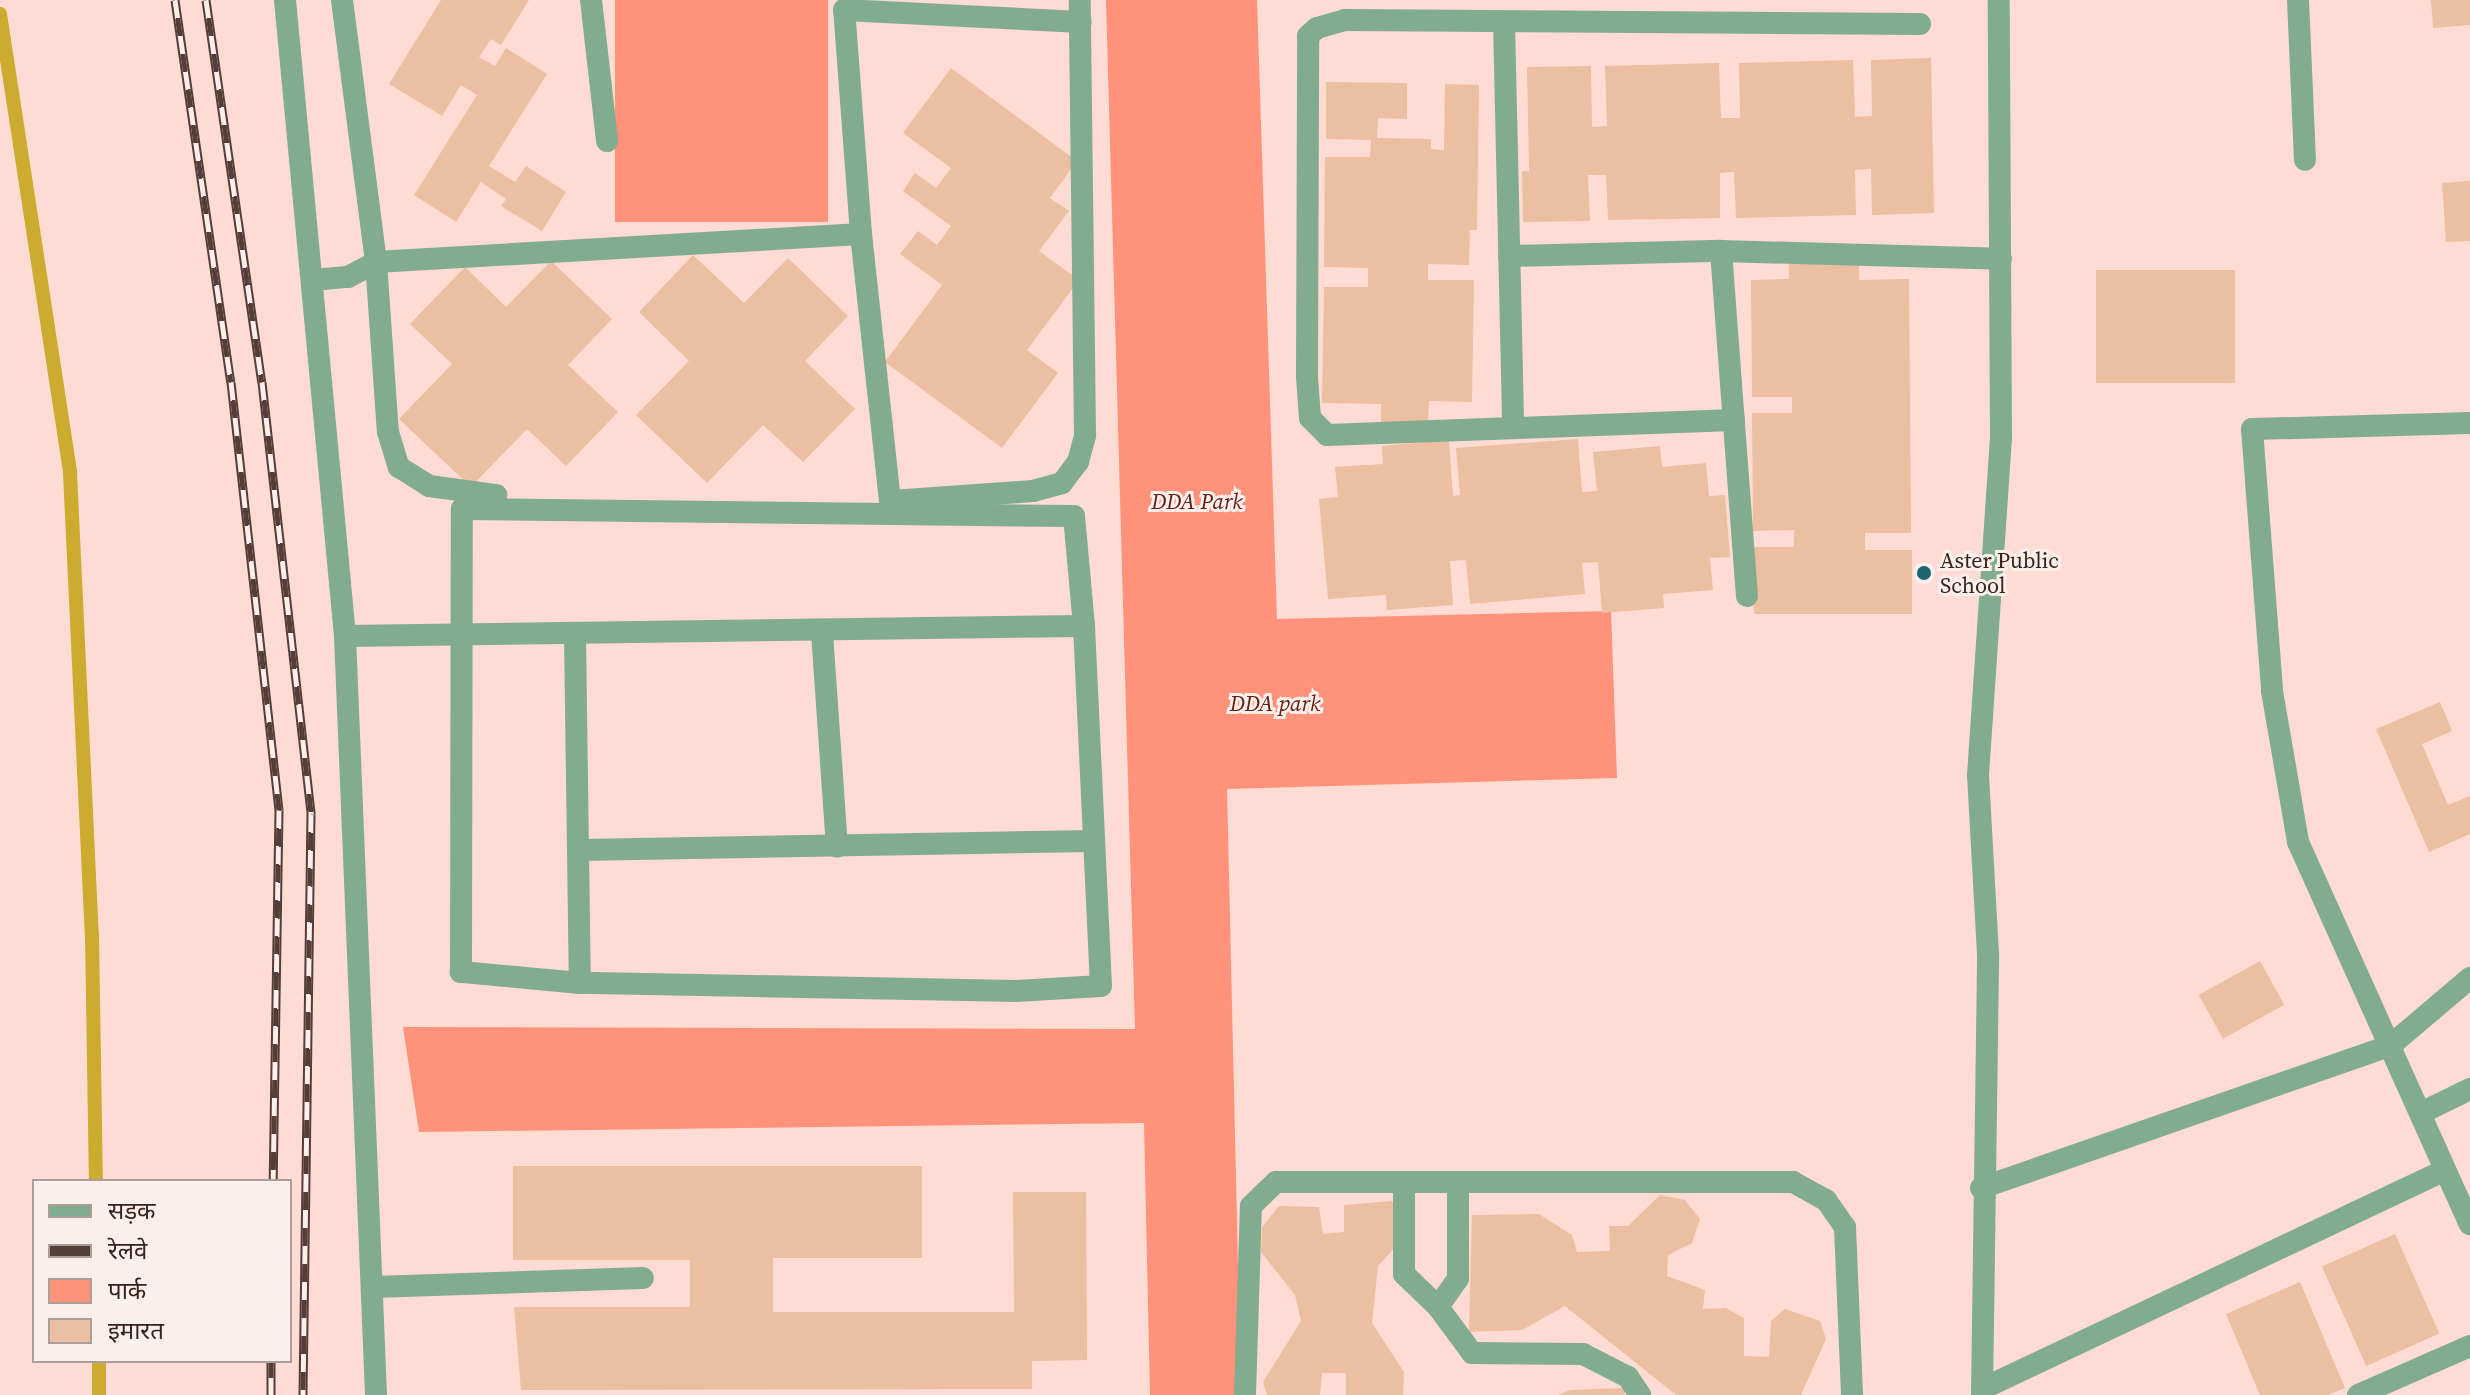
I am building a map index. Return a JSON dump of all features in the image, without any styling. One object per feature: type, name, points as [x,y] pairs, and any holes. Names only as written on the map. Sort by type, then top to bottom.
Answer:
[{"type":"street","points":[[285,0],[345,636],[374,1287],[376,1395]]},
{"type":"street","points":[[342,0],[376,262],[388,432],[399,467],[429,486],[468,494],[668,501],[890,501],[1033,491],[1062,483],[1078,462],[1085,435],[1081,11],[844,5],[861,234],[890,501]]},
{"type":"street","points":[[591,0],[607,141]]},
{"type":"street","points":[[1999,0],[1996,200],[2001,259],[2001,438],[1978,775],[1988,954],[1981,1188],[1982,1392],[2443,1171]]},
{"type":"street","points":[[2298,0],[2305,160]]},
{"type":"street","points":[[1734,420],[1513,425],[1327,435],[1310,418],[1307,377],[1308,36],[1317,28],[1345,20],[1920,24]]},
{"type":"street","points":[[1504,22],[1513,425]]},
{"type":"street","points":[[312,280],[348,277],[376,262],[861,234]]},
{"type":"street","points":[[1509,256],[1721,251],[2001,259]]},
{"type":"street","points":[[1721,251],[1747,596]]},
{"type":"street","points":[[2470,423],[2252,429],[2272,691],[2298,842],[2423,1112],[2443,1171],[2470,1224]]},
{"type":"street","points":[[462,509],[1074,516],[1084,626],[1091,841],[1101,986],[1016,991],[580,983],[461,972],[461,633],[462,509]]},
{"type":"street","points":[[345,636],[822,633],[1084,626]]},
{"type":"street","points":[[822,633],[837,846]]},
{"type":"street","points":[[575,636],[581,850],[580,983]]},
{"type":"street","points":[[581,850],[1091,841]]},
{"type":"street","points":[[1981,1188],[2391,1045],[2470,978]]},
{"type":"street","points":[[2423,1112],[2470,1089]]},
{"type":"street","points":[[1245,1395],[1251,1206],[1276,1182],[1793,1182],[1826,1200],[1845,1227],[1852,1395]]},
{"type":"street","points":[[1404,1182],[1404,1274],[1438,1307],[1472,1353],[1583,1354],[1628,1377],[1640,1395]]},
{"type":"street","points":[[1438,1307],[1458,1278],[1458,1182]]},
{"type":"street","points":[[374,1287],[643,1278]]},
{"type":"street","points":[[2358,1395],[2470,1346]]},
{"type":"green space","points":[[615,0],[828,0],[828,222],[615,222]]},
{"type":"green space","points":[[1106,0],[1257,0],[1277,619],[1611,611],[1617,778],[1227,789],[1241,1395],[1150,1395],[1144,1123],[419,1132],[403,1027],[1135,1029]]},
{"type":"building","points":[[441,0],[529,0],[501,45],[491,39],[479,57],[495,66],[506,48],[547,74],[489,166],[515,182],[526,166],[566,192],[542,231],[501,206],[506,199],[481,182],[456,222],[414,195],[477,95],[461,85],[442,116],[389,84]]},
{"type":"building","points":[[2431,0],[2470,0],[2470,25],[2433,28]]},
{"type":"building","points":[[1931,58],[1934,213],[1872,215],[1871,169],[1855,170],[1856,215],[1736,218],[1734,172],[1720,173],[1720,218],[1608,220],[1606,175],[1588,175],[1590,221],[1523,222],[1522,171],[1529,171],[1527,67],[1591,66],[1592,127],[1607,126],[1605,66],[1719,63],[1721,118],[1740,118],[1739,63],[1853,60],[1855,117],[1872,116],[1871,60]]},
{"type":"building","points":[[951,68],[1077,161],[1050,198],[1069,211],[1039,251],[1079,280],[1027,350],[1058,373],[1002,448],[885,362],[942,285],[900,254],[918,231],[937,245],[951,226],[903,191],[915,173],[936,188],[951,168],[903,133]]},
{"type":"building","points":[[1326,82],[1407,83],[1407,119],[1378,118],[1377,138],[1431,139],[1431,149],[1444,150],[1445,84],[1479,85],[1477,230],[1470,230],[1469,265],[1428,264],[1428,280],[1474,280],[1472,402],[1429,401],[1428,424],[1381,423],[1381,404],[1322,403],[1324,287],[1368,287],[1368,268],[1324,267],[1325,157],[1370,157],[1371,140],[1326,139]]},
{"type":"building","points":[[2470,181],[2470,241],[2446,242],[2442,183]]},
{"type":"building","points":[[693,255],[744,303],[788,258],[848,316],[805,361],[855,409],[803,462],[763,425],[707,483],[636,415],[689,361],[639,312]]},
{"type":"building","points":[[551,261],[612,319],[568,365],[618,412],[566,466],[527,429],[471,487],[399,419],[452,364],[410,324],[465,267],[506,307]]},
{"type":"building","points":[[1859,261],[1859,280],[1909,279],[1911,533],[1865,533],[1865,550],[1912,550],[1912,614],[1754,614],[1753,547],[1794,547],[1794,530],[1753,531],[1752,413],[1792,413],[1792,397],[1752,397],[1751,280],[1789,279],[1789,262]]},
{"type":"building","points":[[2096,270],[2235,270],[2235,383],[2096,383]]},
{"type":"building","points":[[1578,439],[1582,492],[1597,491],[1593,452],[1660,446],[1662,467],[1706,463],[1709,496],[1725,495],[1730,557],[1710,558],[1713,590],[1663,594],[1664,608],[1602,613],[1598,562],[1582,563],[1585,594],[1470,604],[1466,560],[1450,561],[1453,605],[1387,610],[1386,595],[1328,599],[1319,499],[1338,497],[1335,467],[1383,464],[1382,446],[1449,440],[1453,496],[1460,495],[1456,448]]},
{"type":"building","points":[[2440,702],[2452,731],[2422,744],[2448,805],[2470,796],[2470,834],[2429,852],[2376,729]]},
{"type":"building","points":[[2260,961],[2284,1005],[2223,1039],[2199,995]]},
{"type":"building","points":[[513,1166],[922,1166],[922,1258],[773,1258],[773,1312],[1014,1312],[1013,1192],[1086,1192],[1087,1360],[1032,1361],[1032,1389],[521,1390],[514,1307],[690,1307],[690,1260],[513,1260]]},
{"type":"building","points":[[1660,1195],[1685,1200],[1700,1219],[1692,1243],[1668,1255],[1667,1276],[1705,1290],[1703,1309],[1726,1308],[1744,1318],[1744,1356],[1769,1357],[1771,1321],[1785,1309],[1820,1321],[1826,1339],[1801,1395],[1676,1395],[1565,1306],[1522,1330],[1469,1332],[1472,1215],[1539,1214],[1572,1235],[1577,1252],[1610,1251],[1609,1226],[1628,1226]]},
{"type":"building","points":[[1392,1201],[1402,1225],[1398,1244],[1378,1266],[1372,1323],[1404,1372],[1403,1395],[1346,1395],[1346,1373],[1322,1373],[1320,1395],[1267,1395],[1263,1382],[1301,1321],[1295,1295],[1261,1252],[1262,1227],[1279,1206],[1319,1207],[1323,1234],[1344,1232],[1344,1205]]},
{"type":"building","points":[[2395,1234],[2439,1334],[2366,1366],[2322,1267]]},
{"type":"building","points":[[2300,1282],[2345,1388],[2328,1395],[2260,1395],[2226,1314]]},
{"type":"building","points":[[1625,1388],[1625,1395],[1558,1395],[1570,1390]]},
{"type":"waterway","points":[[0,14],[70,473],[92,934],[96,1179]]},
{"type":"waterway","points":[[99,1363],[99,1395]]},
{"type":"railway","points":[[175,0],[231,382],[279,810],[273,1179]]},
{"type":"railway","points":[[206,0],[262,382],[311,814],[303,1395]]},
{"type":"railway","points":[[271,1363],[271,1395]]},
{"type":"place","name":"Aster Public School","points":[[1924,573]]},
{"type":"park label","name":"DDA Park","points":[[1197,502]]},
{"type":"park label","name":"DDA park","points":[[1275,704]]}]
